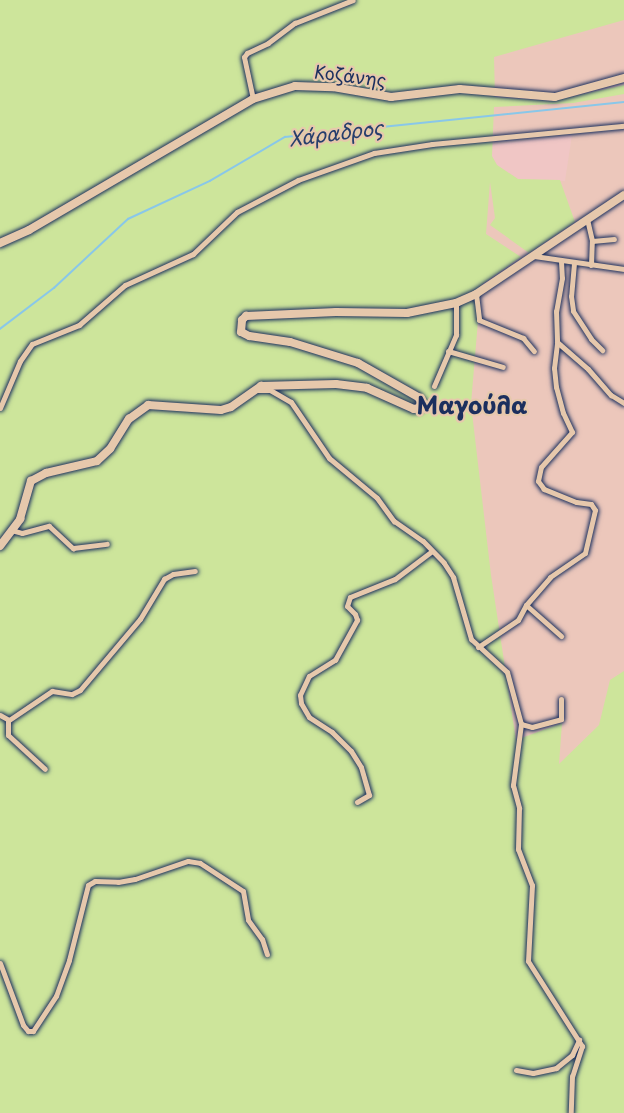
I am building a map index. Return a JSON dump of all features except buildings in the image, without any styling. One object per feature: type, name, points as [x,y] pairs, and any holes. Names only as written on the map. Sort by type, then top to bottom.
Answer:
[{"type":"main road","name":"Κοζάνης","points":[[0,243],[29,230],[253,99],[303,86],[333,87],[391,97],[427,91],[460,89],[555,97],[624,78]]},
{"type":"main road","points":[[0,546],[20,519],[31,481],[46,473],[98,461],[110,449],[129,419],[142,408],[155,404],[220,410],[231,407],[255,390],[272,385],[366,388],[416,409],[421,405],[420,399],[358,363],[290,342],[249,336],[241,332],[240,324],[246,316],[336,312],[407,313],[456,303],[476,294],[624,195]]},
{"type":"street","points":[[253,99],[244,57],[247,53],[268,43],[295,23],[353,0]]},
{"type":"street","points":[[0,408],[20,361],[32,344],[79,325],[124,285],[186,258],[209,241],[237,212],[298,180],[374,153],[409,147],[624,126]]},
{"type":"street","points":[[587,219],[592,242],[591,265]]},
{"type":"street","points":[[592,242],[614,239]]},
{"type":"street","points":[[533,256],[624,270]]},
{"type":"street","points":[[478,647],[518,620],[526,605],[550,577],[585,553],[595,510],[591,504],[576,502],[544,489],[538,481],[541,467],[572,432],[563,413],[554,368],[556,311],[562,278],[561,261]]},
{"type":"street","points":[[574,263],[571,296],[573,311],[591,339],[602,350]]},
{"type":"street","points":[[476,294],[477,315],[481,321],[523,338],[534,351]]},
{"type":"street","points":[[434,386],[456,335],[456,303]]},
{"type":"street","points":[[556,342],[588,369],[611,395],[624,403]]},
{"type":"street","points":[[448,351],[503,367]]},
{"type":"street","points":[[255,390],[270,390],[291,402],[328,458],[380,501],[394,521],[432,551],[451,573],[466,627],[478,647],[507,672],[521,724],[513,785],[519,808],[518,849],[532,885],[528,961],[579,1040],[582,1049],[572,1076],[572,1113]]},
{"type":"street","points":[[11,530],[22,533],[49,526],[73,548],[107,544]]},
{"type":"street","points":[[357,802],[369,795],[361,767],[351,751],[332,732],[309,717],[301,703],[300,695],[309,676],[335,660],[357,620],[355,614],[347,606],[350,597],[395,579],[432,551]]},
{"type":"street","points":[[8,720],[52,691],[72,694],[81,689],[140,619],[165,579],[173,574],[195,571]]},
{"type":"street","points":[[526,605],[561,636]]},
{"type":"street","points":[[521,724],[532,727],[561,719],[561,699]]},
{"type":"street","points":[[0,715],[8,720]]},
{"type":"street","points":[[8,720],[8,735],[45,769]]},
{"type":"street","points":[[0,739],[8,735]]},
{"type":"street","points":[[0,963],[23,1025],[28,1031],[33,1032],[56,996],[69,960],[88,885],[95,881],[118,882],[135,879],[188,861],[200,863],[243,891],[248,920],[262,939],[267,954]]},
{"type":"street","points":[[516,1070],[537,1072],[556,1068],[569,1058],[579,1040]]},
{"type":"shaded area","points":[[572,135],[565,181],[518,179],[497,165],[490,154],[489,145]]},
{"type":"green space","points":[[0,0],[624,0],[624,20],[494,57],[495,97],[552,101],[624,85],[624,94],[573,103],[494,107],[492,156],[497,165],[518,179],[560,180],[575,222],[529,253],[490,225],[495,218],[490,182],[486,234],[521,257],[481,285],[471,404],[491,575],[516,740],[562,723],[559,764],[599,725],[610,680],[624,671],[624,1113],[0,1113]]},
{"type":"waterway","name":"Χάραδρος","points":[[0,329],[54,288],[128,219],[210,181],[285,137],[624,102]]},
{"type":"district","name":"Μαγούλα","points":[[472,405]]}]
